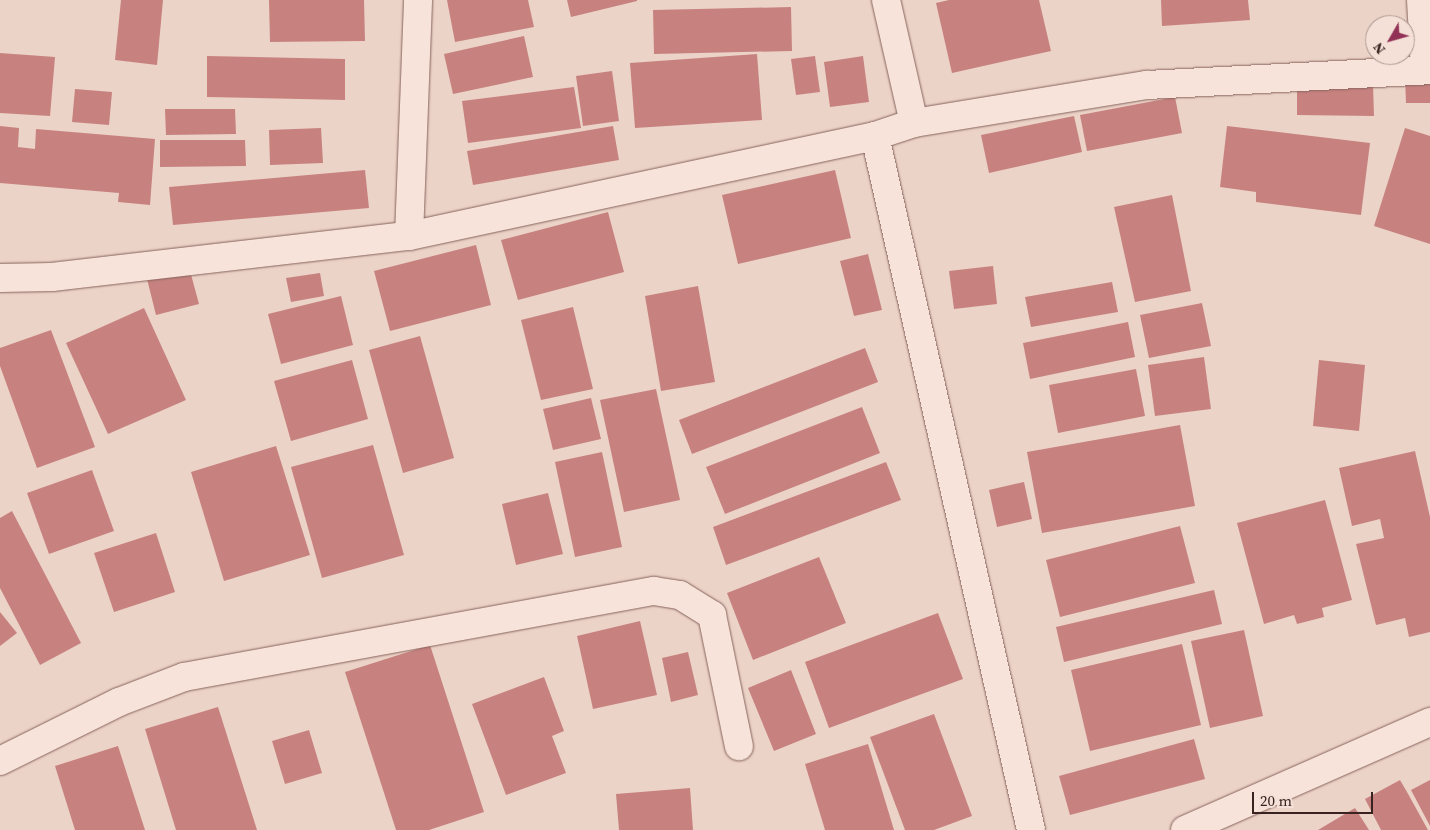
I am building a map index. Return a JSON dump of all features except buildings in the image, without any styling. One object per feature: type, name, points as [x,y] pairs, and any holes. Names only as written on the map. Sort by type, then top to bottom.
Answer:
[{"type":"street","points":[[409,236],[418,0]]},
{"type":"street","points":[[886,0],[914,123]]},
{"type":"street","points":[[0,278],[52,277],[409,236],[875,136],[914,123],[1146,85],[1428,70],[1421,0]]},
{"type":"street","points":[[875,136],[1031,830]]},
{"type":"street","points":[[0,761],[119,702],[184,677],[654,591],[680,595],[712,616],[739,746]]},
{"type":"street","points":[[1185,830],[1430,722]]}]
